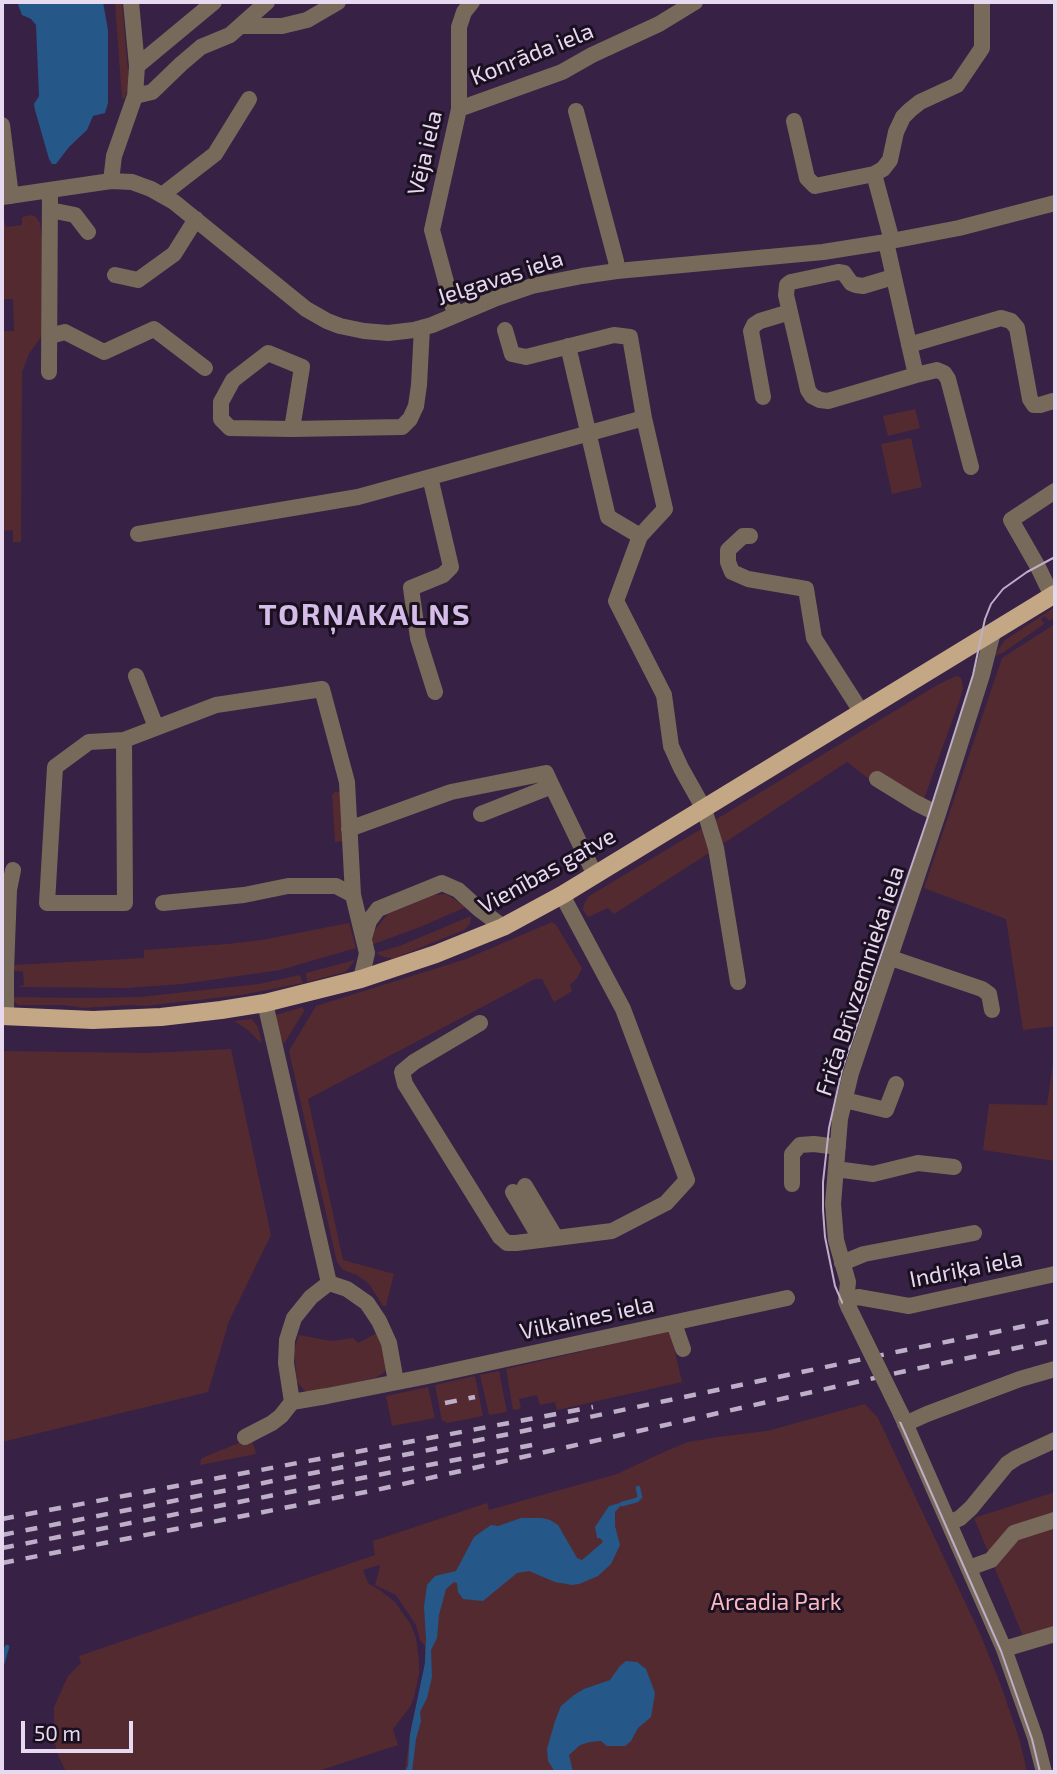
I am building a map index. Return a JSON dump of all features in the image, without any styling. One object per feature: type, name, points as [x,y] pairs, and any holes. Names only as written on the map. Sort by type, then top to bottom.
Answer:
[{"type":"main road","name":"Vienības gatve","points":[[4,1016],[93,1020],[221,1010],[265,1003],[361,979],[436,954],[503,927],[562,895],[1054,595]]},
{"type":"street","points":[[111,181],[114,156],[135,96],[137,66],[131,2]]},
{"type":"street","points":[[137,66],[214,2]]},
{"type":"street","points":[[135,96],[152,92],[201,47],[230,35],[267,2]]},
{"type":"street","points":[[242,26],[282,26],[307,20],[338,2]]},
{"type":"street","name":"Vēja iela","points":[[455,315],[432,230],[459,108],[459,27],[464,12],[472,2]]},
{"type":"street","name":"Konrāda iela","points":[[459,108],[562,72],[659,24],[695,2]]},
{"type":"street","points":[[794,121],[807,178],[815,186],[874,174],[883,169],[890,160],[896,132],[903,117],[920,102],[957,85],[982,48],[982,2]]},
{"type":"street","points":[[162,195],[215,154],[249,99]]},
{"type":"street","points":[[576,111],[617,271]]},
{"type":"street","points":[[2,125],[6,197]]},
{"type":"street","points":[[874,174],[889,242],[893,277],[916,375]]},
{"type":"street","name":"Jelgavas iela","points":[[6,197],[111,181],[132,182],[174,202],[306,309],[327,321],[364,331],[388,333],[422,328],[532,286],[582,276],[823,252],[889,242],[959,228],[1055,203]]},
{"type":"street","points":[[49,372],[50,191]]},
{"type":"street","points":[[50,210],[75,215],[88,232]]},
{"type":"street","points":[[116,275],[138,280],[174,254],[196,219]]},
{"type":"street","points":[[893,277],[863,286],[851,283],[844,274],[838,272],[787,285],[786,295],[808,390],[812,396],[828,401],[916,375],[937,370],[944,373],[948,379],[971,467]]},
{"type":"street","points":[[763,397],[751,331],[760,321],[790,312]]},
{"type":"street","points":[[909,345],[1001,318],[1011,321],[1017,328],[1030,399],[1034,405],[1054,401]]},
{"type":"street","points":[[292,429],[302,367],[268,353],[233,380],[221,402],[221,419],[230,428],[292,429],[402,427],[410,419],[416,406],[422,328]]},
{"type":"street","points":[[50,335],[65,332],[104,352],[154,329],[205,368]]},
{"type":"street","points":[[505,330],[512,354],[526,357],[614,335],[630,337],[644,418],[666,509],[640,536],[616,601],[664,695],[671,746],[704,809],[716,848],[738,982]]},
{"type":"street","points":[[568,346],[608,517],[640,536]]},
{"type":"street","points":[[138,534],[358,497],[644,418]]},
{"type":"street","points":[[430,477],[451,567],[443,575],[411,588],[418,638],[435,692]]},
{"type":"street","points":[[1054,595],[1011,520],[1055,491]]},
{"type":"street","points":[[750,536],[743,537],[728,550],[728,562],[732,572],[748,579],[806,589],[814,638],[862,713]]},
{"type":"street","name":"Friča Brīvzemnieka iela","points":[[993,632],[939,814],[851,1073],[840,1119],[834,1204],[836,1240],[848,1282],[847,1305],[950,1523],[1048,1752],[1044,1772]]},
{"type":"street","points":[[136,676],[156,727]]},
{"type":"street","points":[[124,740],[125,903],[47,903],[55,767],[89,742],[124,740],[216,705],[322,689],[347,782],[352,895],[367,953],[361,979]]},
{"type":"street","points":[[349,829],[451,792],[546,773],[595,875]]},
{"type":"street","points":[[877,779],[939,814]]},
{"type":"street","points":[[481,814],[552,786]]},
{"type":"street","points":[[4,1016],[9,890],[13,870]]},
{"type":"street","points":[[364,938],[369,921],[378,909],[442,883],[458,890],[503,927]]},
{"type":"street","points":[[163,903],[244,895],[288,886],[336,886],[352,895]]},
{"type":"street","points":[[480,1023],[402,1072],[405,1084],[500,1237],[507,1242],[516,1243],[612,1231],[666,1203],[687,1180],[623,1009],[562,895]]},
{"type":"street","points":[[891,958],[982,989],[989,994],[992,1010]]},
{"type":"street","points":[[265,1003],[328,1283]]},
{"type":"street","points":[[845,1100],[886,1110],[896,1084]]},
{"type":"street","points":[[792,1184],[792,1154],[800,1145],[838,1147]]},
{"type":"street","points":[[836,1169],[873,1174],[918,1163],[954,1167]]},
{"type":"street","points":[[519,1189],[549,1239]]},
{"type":"street","points":[[842,1263],[864,1254],[974,1233]]},
{"type":"street","name":"Indriķa iela","points":[[847,1305],[858,1297],[909,1306],[1055,1274]]},
{"type":"street","points":[[328,1283],[347,1289],[367,1303],[389,1343],[396,1382]]},
{"type":"street","points":[[245,1437],[272,1423],[292,1402],[286,1363],[287,1340],[294,1318],[311,1297],[328,1283]]},
{"type":"street","name":"Vilkaines iela","points":[[292,1402],[787,1298]]},
{"type":"street","points":[[674,1323],[683,1349]]},
{"type":"street","points":[[903,1419],[1055,1368]]},
{"type":"street","points":[[950,1523],[971,1508],[1007,1464],[1055,1440]]},
{"type":"street","points":[[969,1568],[991,1560],[1014,1533],[1055,1520]]},
{"type":"street","points":[[1004,1649],[1055,1634]]},
{"type":"green space","points":[[115,2],[122,2],[129,83],[125,98],[122,99]]},
{"type":"green space","points":[[32,215],[40,223],[42,238],[43,334],[29,354],[22,372],[21,542],[13,542],[13,530],[2,531],[2,331],[14,331],[13,299],[2,299],[2,219],[6,227],[22,225],[22,217]]},
{"type":"green space","points":[[915,409],[920,428],[888,436],[883,416]]},
{"type":"green space","points":[[911,438],[922,487],[892,494],[881,444]]},
{"type":"green space","points":[[1055,607],[1055,617],[1049,621],[1045,616],[1041,619],[1044,624],[993,657],[1005,640]]},
{"type":"green space","points":[[1055,624],[1055,1026],[1023,1030],[1006,919],[924,888],[1002,658]]},
{"type":"green space","points":[[956,676],[960,677],[963,688],[924,799],[874,783],[847,762],[721,845],[715,820]]},
{"type":"green space","points":[[334,791],[340,792],[343,841],[335,842],[332,794]]},
{"type":"green space","points":[[703,828],[712,851],[614,914],[608,908],[588,917],[583,910],[589,896]]},
{"type":"green space","points":[[446,894],[466,907],[371,945],[373,932],[388,914],[434,895]]},
{"type":"green space","points":[[471,916],[470,924],[464,930],[393,959],[376,953],[402,945]]},
{"type":"green space","points":[[552,922],[582,968],[570,985],[572,991],[554,1002],[542,979],[535,979],[308,1099],[343,1260],[394,1274],[386,1306],[383,1306],[369,1284],[357,1275],[343,1270],[337,1262],[289,1051],[316,1006],[466,959]]},
{"type":"green space","points":[[349,923],[356,948],[280,970],[182,984],[128,988],[18,987],[24,985],[23,971],[12,971],[14,965],[144,958],[144,950],[262,940]]},
{"type":"green space","points":[[355,960],[345,972],[307,982],[306,973]]},
{"type":"green space","points":[[300,975],[303,983],[241,995],[146,1006],[84,1008],[18,1005],[11,997],[140,997],[259,984]]},
{"type":"green space","points":[[303,1007],[304,1011],[284,1044],[274,1023],[276,1015]]},
{"type":"green space","points":[[252,1019],[258,1027],[262,1044],[234,1021]]},
{"type":"green space","points":[[231,1049],[271,1235],[229,1321],[208,1392],[2,1442],[2,1051],[148,1053]]},
{"type":"green space","points":[[1055,1049],[1055,1161],[983,1150],[989,1104],[1047,1105]]},
{"type":"green space","points":[[670,1331],[682,1382],[557,1410],[555,1402],[540,1405],[537,1395],[519,1399],[521,1409],[513,1410],[506,1369]]},
{"type":"green space","points":[[379,1332],[387,1365],[382,1374],[375,1378],[311,1392],[305,1391],[297,1382],[294,1350],[299,1335],[331,1341],[353,1338],[358,1343]]},
{"type":"green space","points":[[499,1371],[507,1412],[489,1415],[480,1375]]},
{"type":"green space","points":[[475,1376],[483,1416],[447,1423],[442,1421],[435,1385]]},
{"type":"green space","points":[[428,1387],[435,1418],[392,1426],[386,1396]]},
{"type":"green space","name":"Arcadia Park","points":[[865,1404],[878,1418],[981,1636],[1020,1741],[1027,1772],[405,1772],[423,1676],[425,1646],[420,1640],[416,1625],[396,1595],[375,1585],[379,1565],[363,1570],[368,1583],[395,1602],[411,1625],[419,1660],[414,1697],[410,1707],[393,1729],[398,1745],[315,1772],[66,1772],[58,1755],[54,1740],[54,1707],[68,1676],[81,1663],[79,1656],[375,1555],[373,1541],[487,1503],[489,1510],[617,1474],[688,1442],[767,1431]]},
{"type":"green space","points":[[252,1440],[256,1454],[200,1465],[201,1459]]},
{"type":"green space","points":[[1055,1492],[1055,1627],[1023,1636],[974,1518]]},
{"type":"water","points":[[17,2],[103,2],[108,30],[108,103],[105,113],[93,116],[87,130],[56,164],[52,164],[49,159],[34,104],[39,96],[36,25],[22,15]]},
{"type":"water","points":[[622,1504],[615,1512],[615,1526],[620,1545],[611,1564],[598,1576],[572,1585],[555,1582],[529,1571],[517,1573],[483,1601],[463,1599],[458,1592],[457,1583],[454,1582],[446,1589],[439,1615],[437,1638],[431,1650],[432,1677],[420,1712],[421,1721],[412,1772],[405,1772],[425,1663],[424,1607],[427,1585],[435,1576],[456,1571],[474,1537],[491,1525],[498,1526],[521,1518],[542,1518],[558,1525],[577,1558],[582,1560],[603,1542],[597,1538],[595,1527],[609,1506]]},
{"type":"water","points":[[626,1661],[637,1662],[646,1669],[655,1693],[651,1717],[638,1728],[625,1746],[607,1746],[601,1741],[580,1745],[569,1755],[573,1772],[555,1772],[548,1761],[547,1749],[561,1706],[584,1689],[610,1680]]},
{"type":"waterway","points":[[622,1504],[637,1500],[640,1497],[638,1488]]},
{"type":"waterway","points":[[2,1664],[7,1647]]},
{"type":"tram line","points":[[1040,1772],[1032,1739],[1001,1651],[897,1415],[835,1286],[825,1237],[823,1182],[829,1128],[842,1070],[973,675],[985,619],[991,604],[1003,589],[1055,557]]},
{"type":"railway","points":[[2,1535],[514,1433],[1055,1320]]},
{"type":"railway","points":[[2,1563],[376,1490],[1055,1340]]},
{"type":"railway","points":[[445,1403],[475,1397]]},
{"type":"railway","points":[[2,1519],[593,1407]]},
{"type":"railway","points":[[2,1548],[542,1443]]},
{"type":"district","name":"TORŅAKALNS","points":[[365,615]]}]
